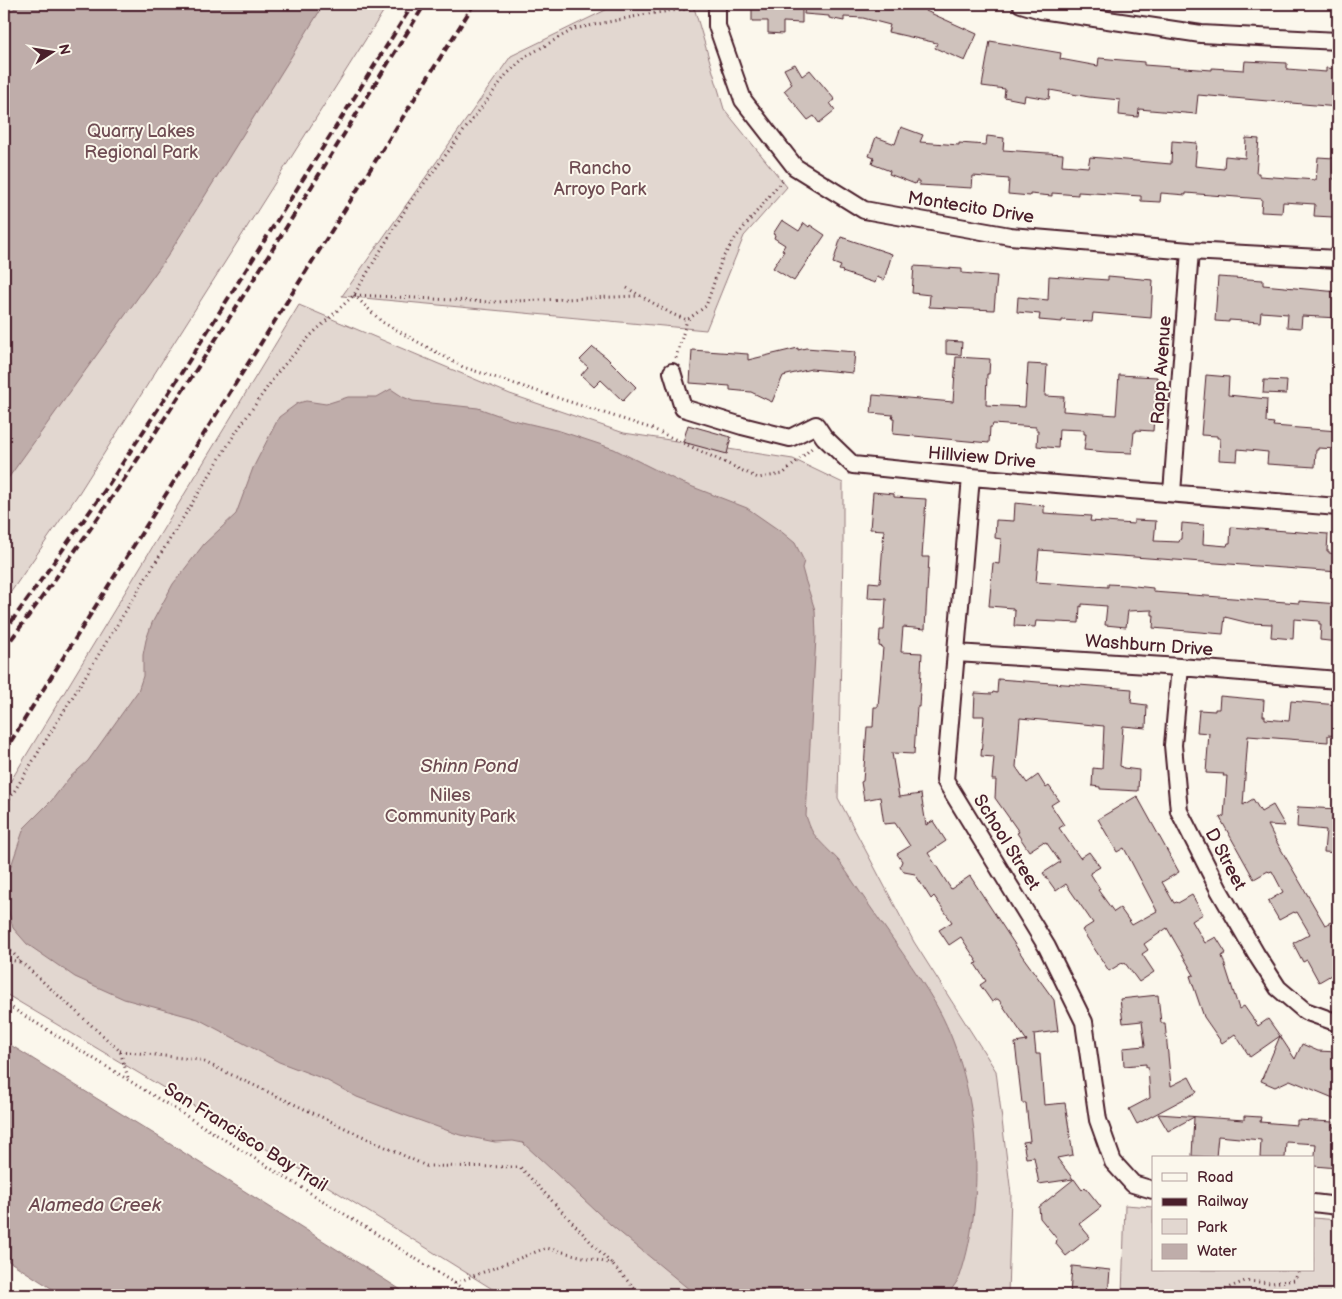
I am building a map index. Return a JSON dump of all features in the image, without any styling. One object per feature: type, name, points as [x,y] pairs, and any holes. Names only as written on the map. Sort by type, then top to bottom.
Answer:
[{"type":"street","points":[[1021,4],[1041,10],[1202,34],[1338,41]]},
{"type":"street","name":"Montecito Drive","points":[[717,5],[717,26],[743,100],[795,167],[864,210],[1010,236],[1190,251],[1338,259]]},
{"type":"street","name":"Rapp Avenue","points":[[1172,493],[1190,251]]},
{"type":"street","name":"Hillview Drive","points":[[672,372],[683,408],[790,438],[816,425],[824,437],[853,465],[971,477],[1338,506]]},
{"type":"street","name":"School Street","points":[[971,477],[945,780],[1047,946],[1084,1022],[1098,1120],[1113,1162],[1133,1184],[1152,1190]]},
{"type":"street","name":"Washburn Drive","points":[[956,653],[1180,667],[1338,680]]},
{"type":"street","name":"D Street","points":[[1180,667],[1173,746],[1178,811],[1219,890],[1278,988],[1305,1012],[1338,1023]]},
{"type":"street","points":[[1314,1204],[1338,1206]]},
{"type":"path","points":[[4,808],[236,432],[278,372],[310,336],[354,295],[408,206],[506,75],[525,57],[574,29],[647,14],[717,5]]},
{"type":"path","points":[[672,372],[687,320],[706,306],[722,259],[736,237],[776,186],[795,167]]},
{"type":"path","points":[[627,288],[638,296],[687,320]]},
{"type":"path","points":[[354,295],[492,302],[638,296]]},
{"type":"path","points":[[354,295],[382,322],[463,367],[653,430],[758,478],[783,474],[824,437]]},
{"type":"path","points":[[4,944],[20,962],[120,1051],[129,1081]]},
{"type":"path","points":[[4,959],[20,962]]},
{"type":"path","name":"San Francisco Bay Trail","points":[[4,1003],[473,1295]]},
{"type":"path","points":[[120,1051],[200,1060],[426,1166],[520,1167],[641,1295]]},
{"type":"path","points":[[454,1284],[546,1248],[613,1264]]},
{"type":"path","points":[[1211,1295],[1245,1281],[1272,1283],[1295,1280],[1298,1272]]},
{"type":"green space","name":"Quarry Lakes Regional Park","points":[[4,4],[388,4],[79,493],[4,602]]},
{"type":"green space","name":"Rancho Arroyo Park","points":[[618,4],[693,4],[724,109],[787,187],[744,236],[706,330],[342,296],[511,56]]},
{"type":"green space","name":"Shinn Pond","points":[[299,305],[510,394],[624,433],[793,459],[843,483],[838,798],[914,942],[996,1071],[1011,1194],[1008,1295],[502,1295],[295,1166],[4,993],[4,792]]},
{"type":"green space","points":[[1125,1205],[1152,1207],[1152,1272],[1314,1272],[1314,1218],[1338,1220],[1338,1295],[1122,1295]]},
{"type":"water","name":"Quarry Lakes Regional Park","points":[[22,4],[324,4],[167,257],[4,484],[4,15]]},
{"type":"water","name":"Shinn Pond","points":[[391,389],[413,401],[478,408],[509,419],[560,431],[614,449],[680,482],[747,508],[795,543],[804,561],[802,568],[815,610],[816,637],[806,816],[813,833],[839,861],[935,1003],[950,1033],[970,1101],[976,1173],[974,1209],[969,1244],[960,1276],[948,1295],[696,1295],[611,1225],[523,1143],[513,1141],[495,1142],[460,1135],[407,1116],[357,1097],[324,1079],[279,1062],[198,1019],[124,999],[75,977],[27,944],[13,928],[6,902],[6,884],[24,828],[52,800],[69,778],[88,761],[138,691],[143,676],[143,655],[146,640],[152,623],[173,584],[204,544],[236,514],[253,468],[279,417],[298,403],[306,401],[326,404],[348,397],[377,397]]},
{"type":"water","name":"Alameda Creek","points":[[4,1041],[409,1295],[62,1295],[4,1258]]},
{"type":"building","points":[[752,4],[802,4],[802,23],[783,22],[783,34],[768,33],[768,21],[752,21]]},
{"type":"building","points":[[805,4],[928,4],[926,11],[977,34],[965,61],[935,48],[937,43],[888,32],[890,25],[863,18],[844,17],[844,21],[829,18],[829,16],[804,14]]},
{"type":"building","points":[[990,41],[1061,53],[1060,59],[1098,66],[1099,58],[1144,62],[1144,65],[1212,70],[1212,68],[1244,70],[1245,61],[1287,63],[1287,69],[1326,72],[1326,68],[1338,69],[1338,107],[1198,95],[1196,114],[1139,109],[1138,117],[1119,115],[1120,100],[1050,90],[1049,99],[1025,95],[1024,101],[1004,97],[1005,89],[982,86]]},
{"type":"building","points":[[795,64],[802,76],[810,70],[835,100],[830,103],[835,110],[819,123],[814,116],[808,120],[784,91],[792,84],[784,69]]},
{"type":"building","points":[[901,127],[923,135],[920,142],[986,145],[987,136],[1004,138],[1003,150],[1063,154],[1062,165],[1088,167],[1090,157],[1171,164],[1172,141],[1197,143],[1195,166],[1224,169],[1225,156],[1245,158],[1246,138],[1259,139],[1256,173],[1259,173],[1259,176],[1316,180],[1318,157],[1334,158],[1333,179],[1338,179],[1338,212],[1334,211],[1333,217],[1314,216],[1315,204],[1283,202],[1282,213],[1261,212],[1262,199],[1186,193],[1186,195],[1161,193],[1160,202],[1141,201],[1141,196],[1078,192],[1078,195],[1052,193],[1052,196],[1008,194],[1009,179],[973,176],[972,188],[919,185],[919,181],[916,181],[915,184],[889,174],[890,171],[872,164],[874,158],[869,156],[876,137],[895,144]]},
{"type":"building","points":[[782,220],[799,231],[804,223],[825,235],[794,281],[773,268],[784,251],[782,250],[785,245],[774,238],[775,235],[773,234]]},
{"type":"building","points":[[841,237],[892,254],[884,280],[877,277],[875,283],[839,270],[841,266],[833,263]]},
{"type":"building","points":[[914,266],[962,269],[962,273],[997,276],[994,310],[929,307],[930,295],[912,293]]},
{"type":"building","points":[[1049,276],[1108,280],[1108,276],[1153,280],[1151,318],[1093,313],[1092,322],[1062,320],[1062,322],[1039,320],[1040,314],[1017,312],[1018,297],[1048,300]]},
{"type":"building","points":[[1218,277],[1263,280],[1263,285],[1338,292],[1338,318],[1302,316],[1301,328],[1287,327],[1288,314],[1261,312],[1260,322],[1215,321]]},
{"type":"building","points":[[946,341],[962,342],[961,355],[946,354]]},
{"type":"building","points":[[593,347],[606,357],[636,387],[623,401],[601,380],[594,387],[581,375],[588,367],[580,360]]},
{"type":"building","points":[[798,348],[798,350],[806,348],[855,352],[853,373],[811,369],[783,376],[772,402],[751,392],[730,390],[730,386],[690,383],[692,350],[748,354],[748,360]]},
{"type":"building","points":[[956,357],[990,359],[989,374],[987,374],[986,405],[1025,407],[1028,364],[1047,365],[1045,396],[1064,397],[1063,411],[1116,415],[1119,375],[1157,377],[1153,431],[1136,430],[1134,432],[1132,453],[1106,452],[1084,450],[1086,434],[1084,434],[1084,430],[1059,429],[1058,448],[1037,446],[1038,430],[1036,430],[1036,427],[993,424],[990,427],[989,443],[893,434],[893,415],[871,413],[873,395],[953,402]]},
{"type":"building","points":[[1206,375],[1229,377],[1228,395],[1267,399],[1266,422],[1274,423],[1273,426],[1338,431],[1338,449],[1318,448],[1316,450],[1315,467],[1267,464],[1268,452],[1238,449],[1237,461],[1219,460],[1220,438],[1217,438],[1217,436],[1201,435]]},
{"type":"building","points":[[1264,380],[1287,381],[1286,394],[1263,393]]},
{"type":"building","points":[[688,425],[731,437],[727,454],[683,442]]},
{"type":"building","points":[[873,492],[894,494],[894,497],[926,499],[922,557],[929,557],[925,629],[903,627],[901,652],[922,653],[919,707],[917,707],[914,754],[892,753],[899,797],[921,794],[926,825],[933,821],[946,841],[928,853],[951,889],[970,876],[1023,957],[1054,1000],[1058,1031],[1034,1034],[1036,1054],[1040,1054],[1044,1105],[1065,1103],[1073,1155],[1057,1158],[1073,1179],[1039,1184],[1034,1157],[1026,1158],[1023,1142],[1030,1141],[1026,1103],[1022,1103],[1015,1043],[1027,1041],[999,1000],[997,999],[992,1002],[980,985],[986,981],[975,964],[978,963],[961,937],[949,945],[939,930],[952,922],[934,896],[931,899],[915,874],[904,872],[900,866],[902,861],[897,854],[910,846],[895,823],[884,824],[880,797],[864,800],[861,782],[863,781],[867,727],[873,727],[874,707],[878,707],[883,647],[879,646],[880,630],[884,630],[886,599],[868,598],[869,582],[880,583],[884,530],[870,529]]},
{"type":"building","points":[[1015,503],[1044,506],[1044,513],[1091,516],[1090,521],[1134,524],[1134,520],[1156,521],[1154,541],[1179,542],[1181,539],[1182,523],[1204,525],[1203,544],[1227,546],[1230,543],[1231,527],[1328,534],[1327,551],[1338,554],[1338,572],[1039,550],[1036,582],[1108,587],[1108,584],[1126,585],[1153,588],[1153,592],[1299,603],[1299,601],[1338,604],[1338,642],[1320,640],[1321,624],[1319,624],[1319,621],[1294,619],[1293,639],[1271,637],[1272,624],[1249,623],[1225,617],[1223,634],[1153,628],[1154,615],[1152,615],[1152,610],[1128,611],[1126,627],[1105,625],[1107,606],[1082,604],[1082,607],[1080,606],[1079,623],[1036,621],[1035,627],[1014,626],[1015,611],[1013,608],[989,606],[993,563],[999,564],[1001,539],[995,538],[996,520],[1014,521]]},
{"type":"building","points":[[998,679],[1132,689],[1131,703],[1147,705],[1146,728],[1123,726],[1120,766],[1139,770],[1138,791],[1100,789],[1100,787],[1092,786],[1093,768],[1102,769],[1104,726],[1020,718],[1016,767],[1027,783],[1038,775],[1046,788],[1049,786],[1059,800],[1051,805],[1064,825],[1059,828],[1080,858],[1089,852],[1100,867],[1090,873],[1100,889],[1098,890],[1114,912],[1120,908],[1132,925],[1157,911],[1124,848],[1117,852],[1098,819],[1137,796],[1179,872],[1162,882],[1174,903],[1178,903],[1192,895],[1203,914],[1192,921],[1205,943],[1216,937],[1226,953],[1222,956],[1239,1009],[1244,1006],[1258,1026],[1268,1019],[1280,1036],[1250,1057],[1235,1034],[1222,1043],[1204,1017],[1190,976],[1194,975],[1167,928],[1144,944],[1148,950],[1142,954],[1154,972],[1139,982],[1125,963],[1109,971],[1082,930],[1093,923],[1066,884],[1056,891],[1043,873],[1060,862],[1046,842],[1029,851],[1017,833],[1019,832],[995,798],[996,780],[992,780],[994,757],[981,756],[984,716],[974,716],[975,693],[997,693]]},
{"type":"building","points":[[1220,696],[1264,700],[1263,716],[1265,716],[1265,719],[1289,721],[1291,701],[1338,705],[1338,736],[1328,735],[1328,742],[1248,736],[1243,805],[1253,799],[1261,812],[1273,805],[1285,826],[1268,825],[1275,839],[1325,925],[1331,922],[1338,935],[1338,938],[1333,941],[1338,950],[1338,971],[1319,982],[1307,960],[1303,962],[1293,943],[1310,934],[1297,912],[1279,920],[1268,901],[1283,892],[1272,871],[1268,871],[1254,879],[1220,818],[1224,816],[1227,776],[1223,776],[1224,774],[1206,773],[1209,733],[1197,732],[1199,710],[1215,711],[1215,709],[1219,709]]},
{"type":"building","points":[[1298,807],[1338,809],[1338,853],[1324,852],[1326,830],[1297,827]]},
{"type":"building","points":[[1158,995],[1161,1023],[1165,1023],[1171,1086],[1189,1077],[1197,1092],[1137,1124],[1129,1109],[1150,1098],[1148,1067],[1146,1067],[1146,1064],[1124,1066],[1123,1048],[1145,1046],[1142,1021],[1123,1023],[1120,999]]},
{"type":"building","points":[[1280,1036],[1295,1059],[1302,1044],[1318,1051],[1338,1052],[1338,1100],[1290,1080],[1275,1087],[1261,1081]]},
{"type":"building","points":[[1158,1114],[1244,1120],[1244,1116],[1261,1117],[1260,1122],[1297,1125],[1297,1120],[1333,1122],[1332,1127],[1338,1127],[1338,1168],[1314,1166],[1316,1144],[1286,1142],[1285,1156],[1260,1156],[1261,1140],[1218,1136],[1216,1156],[1192,1156],[1194,1117],[1168,1131]]},
{"type":"building","points":[[1074,1179],[1082,1190],[1085,1187],[1101,1207],[1079,1224],[1090,1237],[1066,1256],[1056,1244],[1057,1239],[1040,1218],[1039,1207]]},
{"type":"building","points":[[1072,1266],[1110,1270],[1108,1295],[1070,1295]]},
{"type":"railway","points":[[4,632],[103,493],[175,383],[413,4]]},
{"type":"railway","points":[[4,649],[61,571],[169,412],[425,4]]},
{"type":"railway","points":[[4,752],[474,4]]},
{"type":"park label","name":"Niles Community Park","points":[[450,805]]}]
